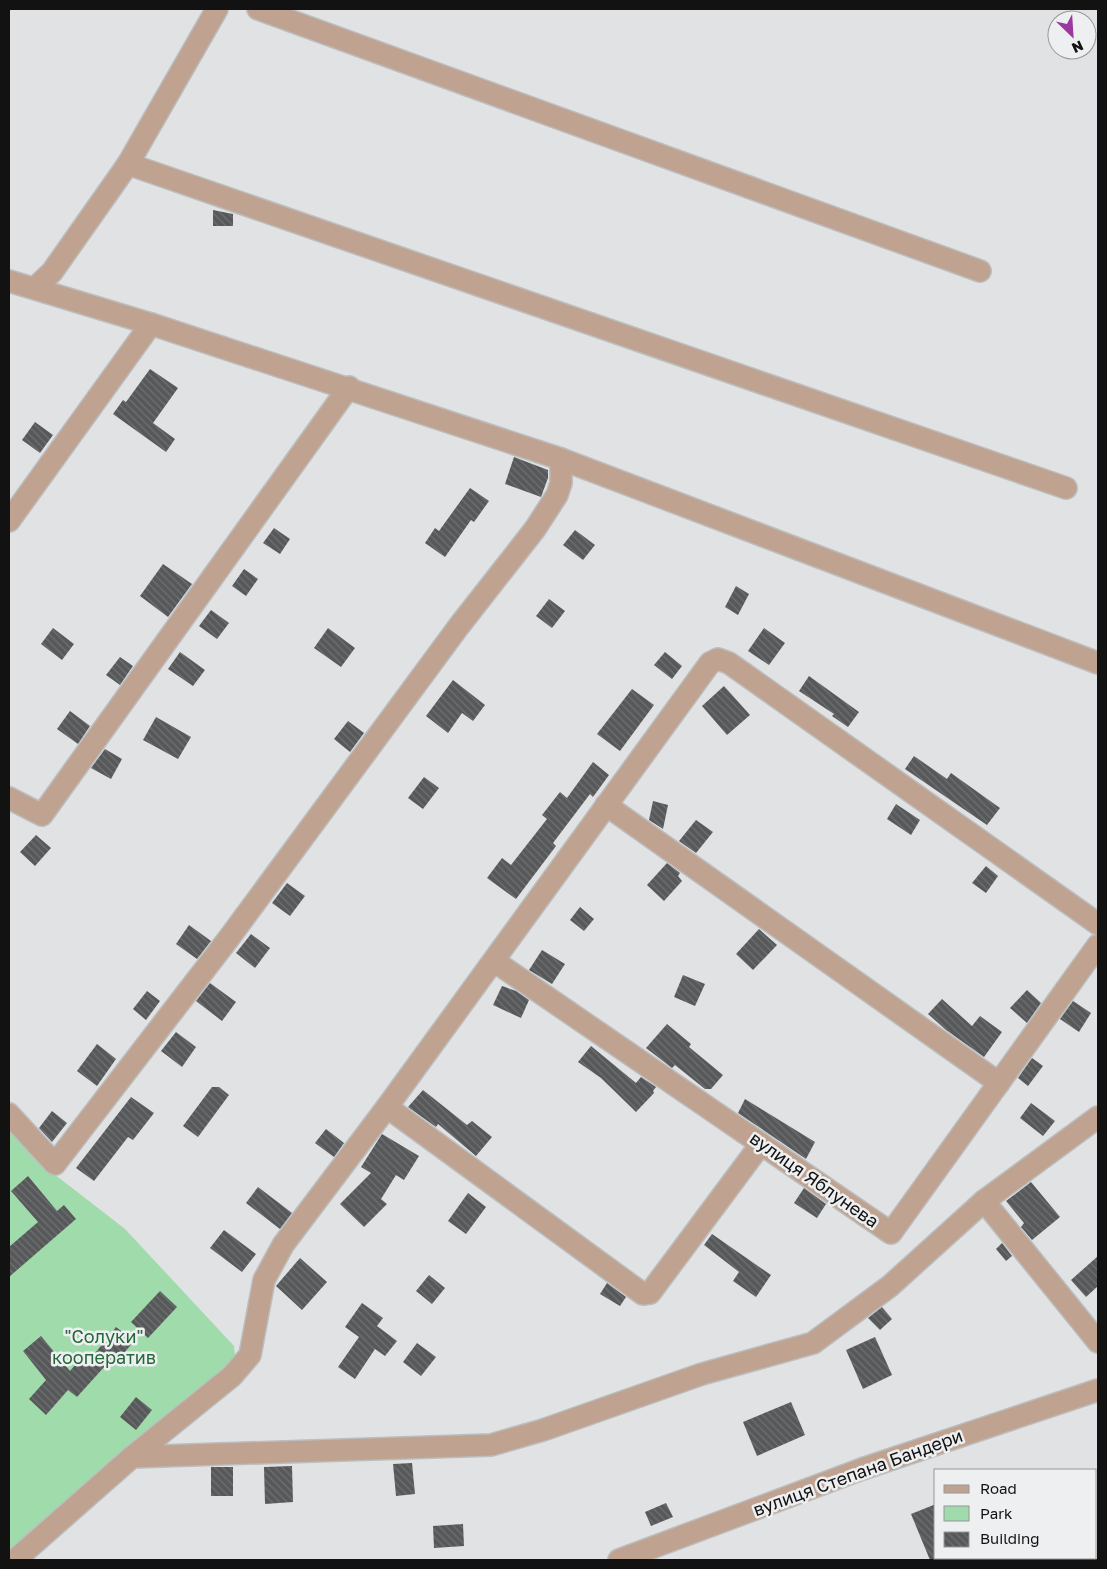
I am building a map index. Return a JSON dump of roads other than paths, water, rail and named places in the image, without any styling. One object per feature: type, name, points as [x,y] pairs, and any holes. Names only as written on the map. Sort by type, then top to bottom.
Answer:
[{"type":"street","points":[[35,288],[52,272],[128,164],[217,9]]},
{"type":"street","points":[[258,9],[980,271]]},
{"type":"street","points":[[128,164],[1066,488]]},
{"type":"street","points":[[9,281],[350,387],[561,459],[1098,664]]},
{"type":"street","points":[[9,521],[151,324]]},
{"type":"street","points":[[9,798],[42,815],[85,752],[350,387]]},
{"type":"street","points":[[9,1114],[55,1164],[229,938],[459,626],[535,529],[557,496],[561,482],[561,459]]},
{"type":"street","points":[[15,1560],[132,1458],[232,1376],[250,1355],[264,1280],[283,1245],[387,1107],[710,664],[718,659],[737,668],[1098,924]]},
{"type":"street","points":[[606,806],[999,1083]]},
{"type":"street","name":"вулиця Яблунева","points":[[494,960],[891,1233],[1098,945]]},
{"type":"street","points":[[387,1107],[643,1294],[650,1293],[762,1144]]},
{"type":"street","points":[[132,1458],[491,1445],[543,1430],[702,1374],[813,1342],[890,1286],[984,1201],[1098,1117]]},
{"type":"street","points":[[984,1201],[1098,1342]]},
{"type":"street","name":"вулиця Степана Бандери","points":[[619,1560],[862,1469],[1098,1390]]},
{"type":"park label","name":"\"Солуки\" кооператив","points":[[104,1347]]}]
